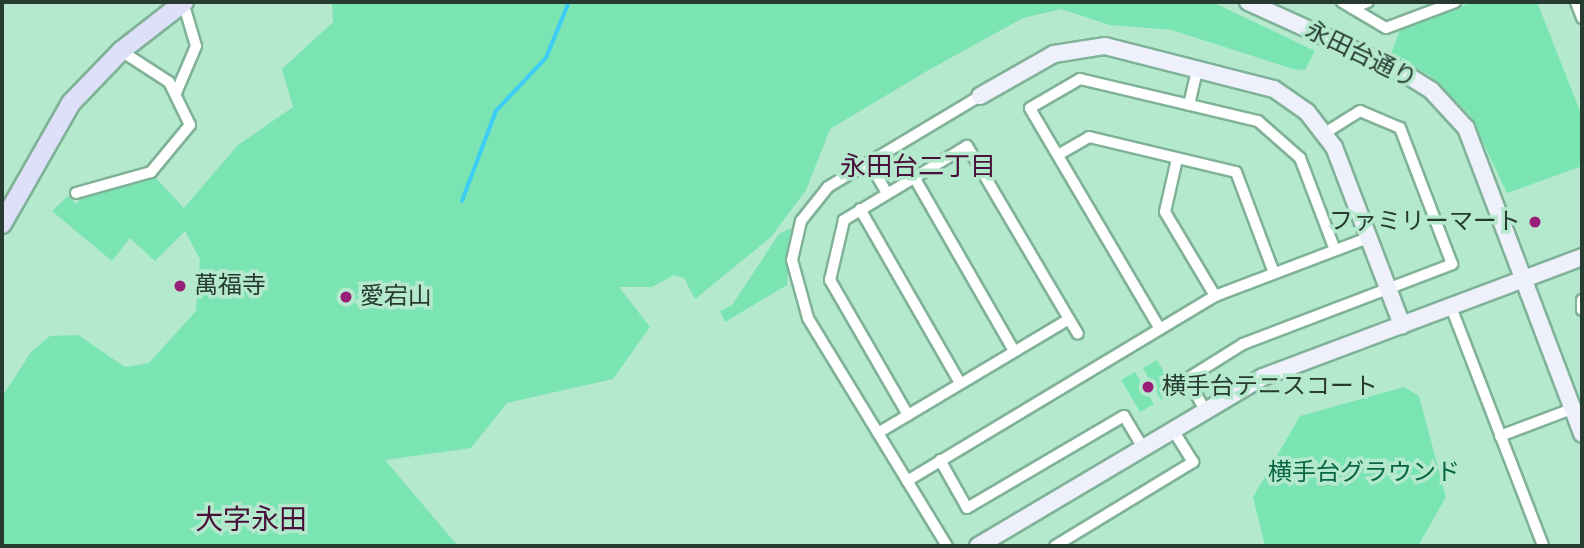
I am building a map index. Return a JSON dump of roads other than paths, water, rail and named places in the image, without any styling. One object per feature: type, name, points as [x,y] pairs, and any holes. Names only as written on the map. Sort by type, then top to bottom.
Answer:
[{"type":"main road","points":[[2,224],[71,103],[121,51],[184,2]]},
{"type":"street","points":[[176,93],[196,46],[184,2]]},
{"type":"street","name":"永田台通り","points":[[1248,2],[1402,72],[1452,110],[1481,157],[1582,433]]},
{"type":"street","points":[[1342,2],[1386,28],[1455,2]]},
{"type":"street","points":[[1352,8],[1368,2]]},
{"type":"street","points":[[1576,2],[1582,15]]},
{"type":"street","points":[[947,546],[808,318],[792,260],[812,204],[869,162],[1054,54],[1086,47],[1198,67],[1274,89],[1325,132],[1402,325]]},
{"type":"street","points":[[76,193],[159,166],[190,125],[169,82],[121,51]]},
{"type":"street","points":[[1189,105],[1198,67]]},
{"type":"street","points":[[1160,329],[1030,108],[1080,79],[1258,121],[1300,158],[1335,250]]},
{"type":"street","points":[[1205,410],[1188,379],[1243,344],[1452,264],[1400,128],[1360,111],[1325,132]]},
{"type":"street","points":[[1058,155],[1089,137],[1236,172],[1274,273]]},
{"type":"street","points":[[908,415],[830,280],[844,220],[967,146],[1078,334]]},
{"type":"street","points":[[1177,159],[1165,212],[1215,296]]},
{"type":"street","points":[[869,162],[887,193]]},
{"type":"street","points":[[914,177],[1014,351]]},
{"type":"street","points":[[860,209],[960,383]]},
{"type":"street","points":[[907,481],[1215,296],[1368,237]]},
{"type":"street","points":[[978,546],[1205,410],[1296,362],[1582,257]]},
{"type":"street","points":[[1582,300],[1582,310]]},
{"type":"street","points":[[1451,307],[1543,546]]},
{"type":"street","points":[[878,433],[1069,319]]},
{"type":"street","points":[[1500,436],[1574,408]]},
{"type":"street","points":[[940,460],[967,508],[1124,416],[1143,448]]},
{"type":"street","points":[[1055,546],[1193,463],[1173,429]]},
{"type":"waterway","points":[[462,201],[496,111],[546,58],[569,2]]},
{"type":"place","name":"ファミリーマート","points":[[1535,222]]},
{"type":"place","name":"萬福寺","points":[[180,286]]},
{"type":"place","name":"愛宕山","points":[[346,297]]},
{"type":"place","name":"横手台テニスコート","points":[[1148,387]]},
{"type":"district","name":"永田台二丁目","points":[[918,167]]},
{"type":"district","name":"大字永田","points":[[251,520]]},
{"type":"park label","name":"横手台グラウンド","points":[[1364,473]]}]
